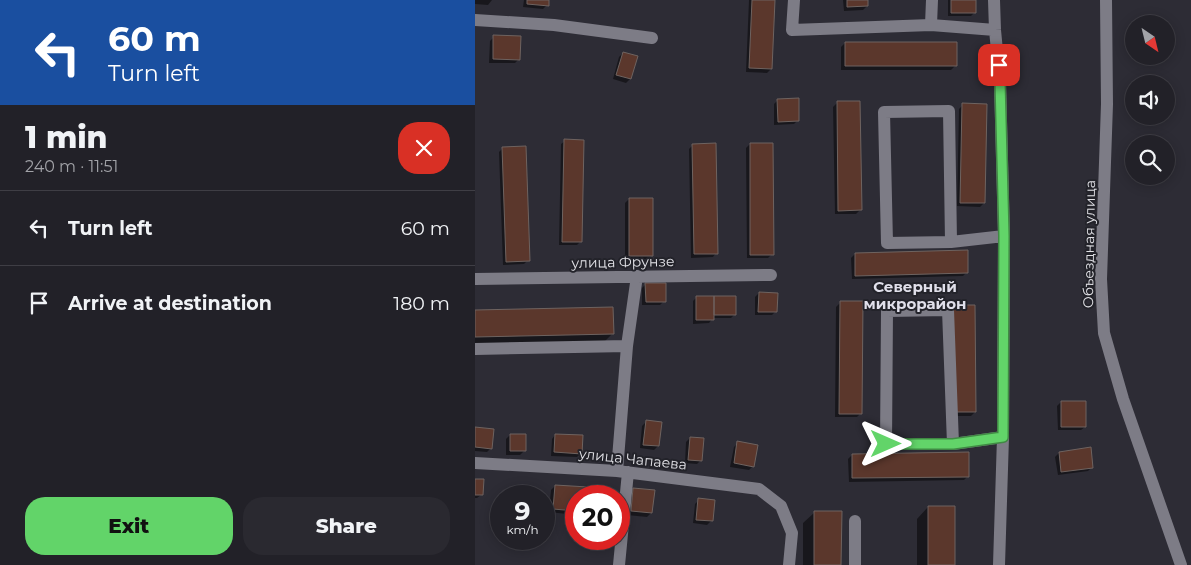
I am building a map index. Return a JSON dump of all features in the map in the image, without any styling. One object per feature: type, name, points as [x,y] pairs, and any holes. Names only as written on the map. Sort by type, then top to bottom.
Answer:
[{"type":"street","points":[[795,0],[792,30],[931,25],[995,30]]},
{"type":"street","points":[[931,0],[931,25]]},
{"type":"street","points":[[994,0],[1000,82],[1004,236],[1003,437],[999,565]]},
{"type":"street","name":"Объездная улица","points":[[1106,0],[1107,104],[1101,278],[1104,334],[1123,399],[1181,565]]},
{"type":"street","points":[[475,20],[554,25],[652,38]]},
{"type":"street","points":[[951,242],[949,111],[885,112],[887,243],[951,242],[1004,236]]},
{"type":"street","name":"улица Фрунзе","points":[[475,278],[771,275]]},
{"type":"street","points":[[619,565],[627,346],[637,276]]},
{"type":"street","points":[[953,444],[948,310],[887,311],[886,444],[953,444],[1003,437]]},
{"type":"street","points":[[475,349],[627,346]]},
{"type":"street","name":"улица Чапаева","points":[[475,463],[623,471],[759,489],[781,506],[792,533],[789,565]]},
{"type":"street","points":[[855,521],[855,565]]},
{"type":"building","points":[[527,0],[549,0],[549,6],[527,4]]},
{"type":"building","points":[[752,0],[775,0],[772,69],[749,68]]},
{"type":"building","points":[[847,0],[868,0],[868,6],[847,7]]},
{"type":"building","points":[[951,0],[976,0],[976,13],[951,13]]},
{"type":"building","points":[[493,35],[521,36],[520,60],[493,59]]},
{"type":"building","points":[[845,42],[957,42],[957,66],[845,66]]},
{"type":"building","points":[[623,52],[638,56],[631,79],[616,75]]},
{"type":"building","points":[[799,98],[799,121],[778,122],[777,99]]},
{"type":"building","points":[[837,101],[860,101],[862,210],[838,211]]},
{"type":"building","points":[[962,103],[987,104],[985,203],[960,203]]},
{"type":"building","points":[[564,139],[584,140],[582,242],[562,242]]},
{"type":"building","points":[[716,143],[718,254],[694,254],[692,144]]},
{"type":"building","points":[[750,143],[773,143],[774,255],[750,255]]},
{"type":"building","points":[[526,146],[530,261],[506,262],[502,147]]},
{"type":"building","points":[[629,198],[653,198],[653,256],[629,256]]},
{"type":"building","points":[[968,250],[968,273],[855,276],[855,253]]},
{"type":"building","points":[[645,283],[666,283],[666,302],[646,302]]},
{"type":"building","points":[[759,292],[778,293],[777,312],[758,312]]},
{"type":"building","points":[[696,296],[714,296],[714,320],[696,320]]},
{"type":"building","points":[[714,296],[736,296],[736,315],[714,315]]},
{"type":"building","points":[[840,301],[863,301],[862,414],[839,414]]},
{"type":"building","points":[[953,305],[975,305],[976,412],[954,412]]},
{"type":"building","points":[[613,307],[614,334],[475,337],[475,310]]},
{"type":"building","points":[[1061,401],[1086,401],[1086,427],[1061,427]]},
{"type":"building","points":[[646,420],[662,422],[659,446],[643,445]]},
{"type":"building","points":[[475,427],[494,429],[492,449],[475,447]]},
{"type":"building","points":[[510,434],[526,434],[526,451],[510,451]]},
{"type":"building","points":[[555,434],[583,435],[582,454],[554,452]]},
{"type":"building","points":[[690,437],[704,438],[702,461],[688,460]]},
{"type":"building","points":[[737,441],[758,445],[754,467],[734,463]]},
{"type":"building","points":[[1091,447],[1093,468],[1061,472],[1059,452]]},
{"type":"building","points":[[969,452],[969,477],[852,478],[852,454]]},
{"type":"building","points":[[475,479],[484,479],[483,495],[475,495]]},
{"type":"building","points":[[555,485],[565,486],[565,510],[555,509]]},
{"type":"building","points":[[633,488],[655,490],[652,513],[631,511]]},
{"type":"building","points":[[698,498],[715,500],[713,521],[696,520]]},
{"type":"building","points":[[928,506],[955,506],[955,565],[928,565]]},
{"type":"building","points":[[814,511],[842,511],[841,565],[814,565]]},
{"type":"district","name":"Северный микрорайон","points":[[915,296]]},
{"type":"route","points":[[886,444],[953,444],[1003,437],[1004,236],[999,65]]}]
